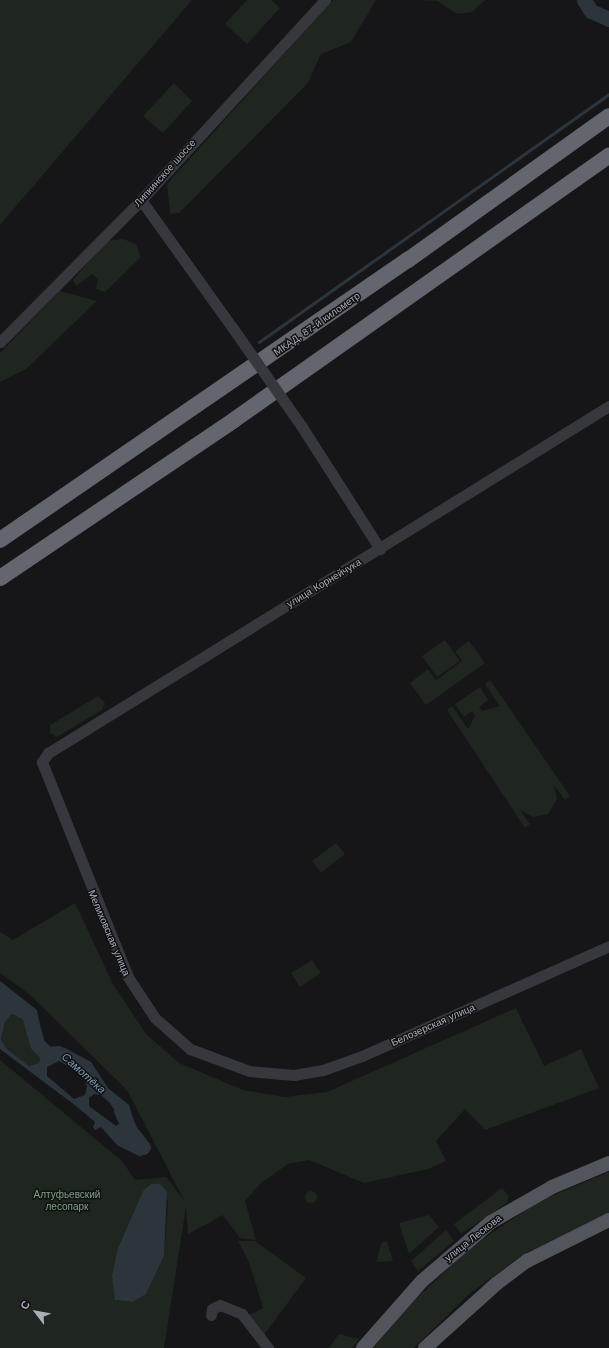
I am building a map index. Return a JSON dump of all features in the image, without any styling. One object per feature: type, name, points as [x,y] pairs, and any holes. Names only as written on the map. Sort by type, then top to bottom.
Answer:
[{"type":"highway","name":"МКАД, 87-й километр","points":[[0,540],[408,260],[609,116]]},
{"type":"highway","points":[[0,578],[39,553],[420,291],[609,155]]},
{"type":"main road","name":"улица Лескова","points":[[363,1348],[422,1280],[491,1222],[552,1187],[609,1163]]},
{"type":"main road","points":[[425,1348],[496,1284],[527,1261],[609,1220]]},
{"type":"street","name":"Липкинское шоссе","points":[[0,342],[141,200],[325,0]]},
{"type":"street","points":[[141,200],[302,427],[380,549]]},
{"type":"street","name":"улица Корнейчука","points":[[42,762],[48,753],[609,406]]},
{"type":"street","name":"Мелиховская улица","points":[[42,762],[128,978],[151,1013],[167,1031],[190,1049],[249,1071]]},
{"type":"street","name":"Белозерская улица","points":[[249,1071],[294,1075],[322,1070],[369,1053],[609,946]]},
{"type":"street","points":[[211,1315],[212,1309],[220,1306],[242,1314],[268,1348]]},
{"type":"green space","points":[[0,0],[192,0],[0,225]]},
{"type":"green space","points":[[247,0],[271,0],[280,8],[247,44],[225,24]]},
{"type":"green space","points":[[333,0],[376,0],[351,42],[321,54],[308,83],[179,213],[170,214],[167,184]]},
{"type":"green space","points":[[420,0],[485,0],[472,12],[457,14],[437,1]]},
{"type":"green space","points":[[174,83],[192,101],[163,133],[143,116]]},
{"type":"green space","points":[[123,239],[136,244],[141,257],[105,292],[96,289],[98,279],[92,274],[76,286],[73,280],[107,241]]},
{"type":"green space","points":[[60,291],[97,301],[26,369],[0,382],[0,353]]},
{"type":"green space","points":[[445,640],[460,661],[437,677],[422,656]]},
{"type":"green space","points":[[469,641],[485,663],[426,705],[410,683],[428,669],[436,680],[462,661],[455,651]]},
{"type":"green space","points":[[490,680],[570,796],[565,800],[554,785],[557,799],[548,814],[533,817],[520,810],[530,824],[525,828],[447,710],[452,706],[468,729],[475,716],[472,711],[464,717],[455,704],[480,687],[488,700],[479,707],[482,711],[500,706],[485,684]]},
{"type":"green space","points":[[98,696],[105,703],[102,710],[57,737],[50,733],[50,725]]},
{"type":"green space","points":[[336,843],[345,854],[321,873],[312,861]]},
{"type":"green space","name":"Алтуфьевский лесопарк","points":[[75,903],[113,984],[146,1034],[179,1063],[243,1090],[285,1097],[327,1092],[516,1008],[544,1066],[581,1049],[599,1088],[485,1130],[465,1109],[436,1141],[446,1161],[428,1169],[364,1183],[309,1160],[288,1164],[261,1183],[245,1201],[256,1240],[240,1238],[223,1215],[188,1234],[186,1207],[164,1348],[0,1348],[0,1060],[122,1161],[135,1180],[166,1177],[184,1200],[127,1090],[29,994],[0,973],[0,932],[13,940]],"holes":[[[143,1191],[168,1200],[164,1256],[146,1294],[133,1302],[115,1300],[118,1248]]]},
{"type":"green space","points":[[312,960],[321,973],[300,987],[291,973]]},
{"type":"green space","points":[[12,1014],[25,1015],[35,1029],[42,1052],[39,1063],[29,1066],[7,1049],[1,1038],[5,1022]]},
{"type":"green space","points":[[609,1172],[609,1212],[522,1255],[469,1294],[414,1348],[373,1348],[407,1307],[475,1244],[540,1201]]},
{"type":"green space","points":[[502,1188],[509,1196],[507,1203],[461,1234],[454,1224]]},
{"type":"green space","points":[[313,1191],[316,1192],[316,1202],[309,1203],[306,1202],[305,1195],[306,1192]]},
{"type":"green space","points":[[429,1215],[439,1227],[409,1254],[399,1223]]},
{"type":"green space","points":[[446,1230],[454,1241],[418,1271],[411,1261]]},
{"type":"green space","points":[[238,1241],[255,1241],[306,1278],[264,1335],[249,1315],[263,1308],[249,1262]]},
{"type":"green space","points":[[382,1242],[387,1242],[393,1261],[376,1262]]},
{"type":"green space","points":[[339,1334],[359,1339],[352,1348],[329,1348]]},
{"type":"water","points":[[0,981],[37,1010],[42,1037],[48,1048],[65,1048],[91,1062],[108,1088],[129,1105],[135,1125],[147,1140],[141,1157],[117,1145],[101,1127],[95,1130],[93,1127],[95,1122],[0,1049]],"holes":[[[12,1014],[25,1015],[35,1029],[42,1052],[39,1063],[29,1066],[7,1049],[1,1039],[5,1022]],[[59,1061],[81,1073],[87,1086],[85,1095],[74,1099],[47,1076],[47,1067]],[[94,1094],[101,1095],[110,1103],[122,1122],[116,1126],[89,1106],[89,1098]]]},
{"type":"water","points":[[151,1184],[160,1184],[167,1192],[164,1256],[146,1294],[133,1302],[115,1300],[112,1276],[118,1248],[143,1191]]},
{"type":"waterway","points":[[584,0],[591,11],[609,19]]},
{"type":"waterway","points":[[259,342],[609,94]]},
{"type":"waterway","name":"Самотёка","points":[[0,998],[29,1014],[37,1044],[47,1054],[58,1053]]},
{"type":"waterway","name":"Самотёка","points":[[121,1110],[136,1146],[143,1147]]}]
